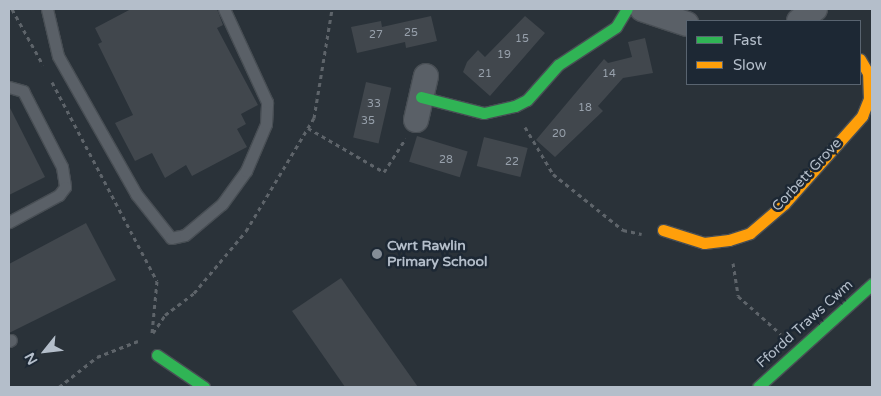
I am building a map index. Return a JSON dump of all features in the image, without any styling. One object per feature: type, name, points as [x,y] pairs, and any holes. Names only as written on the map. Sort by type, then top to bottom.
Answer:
[{"type":"street","points":[[416,120],[424,87],[484,112],[515,106],[527,100],[558,65],[616,27],[627,9]]},
{"type":"street","points":[[642,9],[686,24]]},
{"type":"street","name":"Corbett Grove","points":[[664,230],[704,243],[729,240],[750,233],[784,204],[862,116],[869,99],[868,73],[861,61]]},
{"type":"street","name":"Ffordd Traws Cwm","points":[[758,387],[872,284]]},
{"type":"street","points":[[157,355],[204,387]]},
{"type":"lane","points":[[46,9],[58,56],[136,194],[171,238],[185,235],[222,204],[246,171],[266,124],[267,102],[224,9]]},
{"type":"lane","points":[[9,87],[23,91],[62,167],[65,187],[59,195],[9,222]]},
{"type":"path","points":[[12,9],[45,69]]},
{"type":"path","points":[[59,387],[97,357],[152,333],[165,315],[194,293],[246,231],[308,128],[316,108],[332,9]]},
{"type":"path","points":[[50,78],[157,281],[152,333],[157,355]]},
{"type":"path","points":[[515,106],[536,151],[553,174],[623,230],[648,236],[664,230]]},
{"type":"path","points":[[308,128],[384,172],[416,120]]},
{"type":"path","points":[[729,240],[738,296],[787,340]]},
{"type":"building","points":[[131,9],[217,9],[223,25],[217,28],[258,105],[241,114],[246,124],[237,129],[247,147],[192,176],[186,165],[165,178],[152,153],[135,161],[115,123],[133,115],[98,44],[102,42],[95,28]]},
{"type":"building","points":[[431,16],[437,41],[406,48],[405,42],[357,53],[351,27],[381,21],[382,27]]},
{"type":"building","points":[[525,16],[545,33],[490,96],[463,72],[467,62],[478,50],[485,57]]},
{"type":"building","points":[[645,38],[653,73],[623,78],[598,106],[603,111],[555,157],[536,140],[604,59],[608,63],[632,57],[628,42]]},
{"type":"building","points":[[366,82],[391,88],[379,143],[353,138]]},
{"type":"building","points":[[9,106],[45,177],[9,195]]},
{"type":"building","points":[[417,136],[468,151],[460,177],[409,162]]},
{"type":"building","points":[[484,137],[528,148],[520,177],[477,166]]},
{"type":"building","points":[[86,223],[116,280],[9,333],[9,264]]},
{"type":"building","points":[[341,278],[418,387],[345,387],[292,311]]},
{"type":"traffic: fast","points":[[421,97],[484,113],[515,106],[527,100],[558,65],[616,27],[627,9]]},
{"type":"traffic: fast","points":[[758,387],[872,284]]},
{"type":"traffic: fast","points":[[157,355],[204,387]]},
{"type":"traffic: slow","points":[[663,230],[704,243],[729,240],[750,233],[784,204],[862,116],[869,99],[868,73],[861,61]]},
{"type":"place","name":"Cwrt Rawlin Primary School","points":[[377,254]]}]
